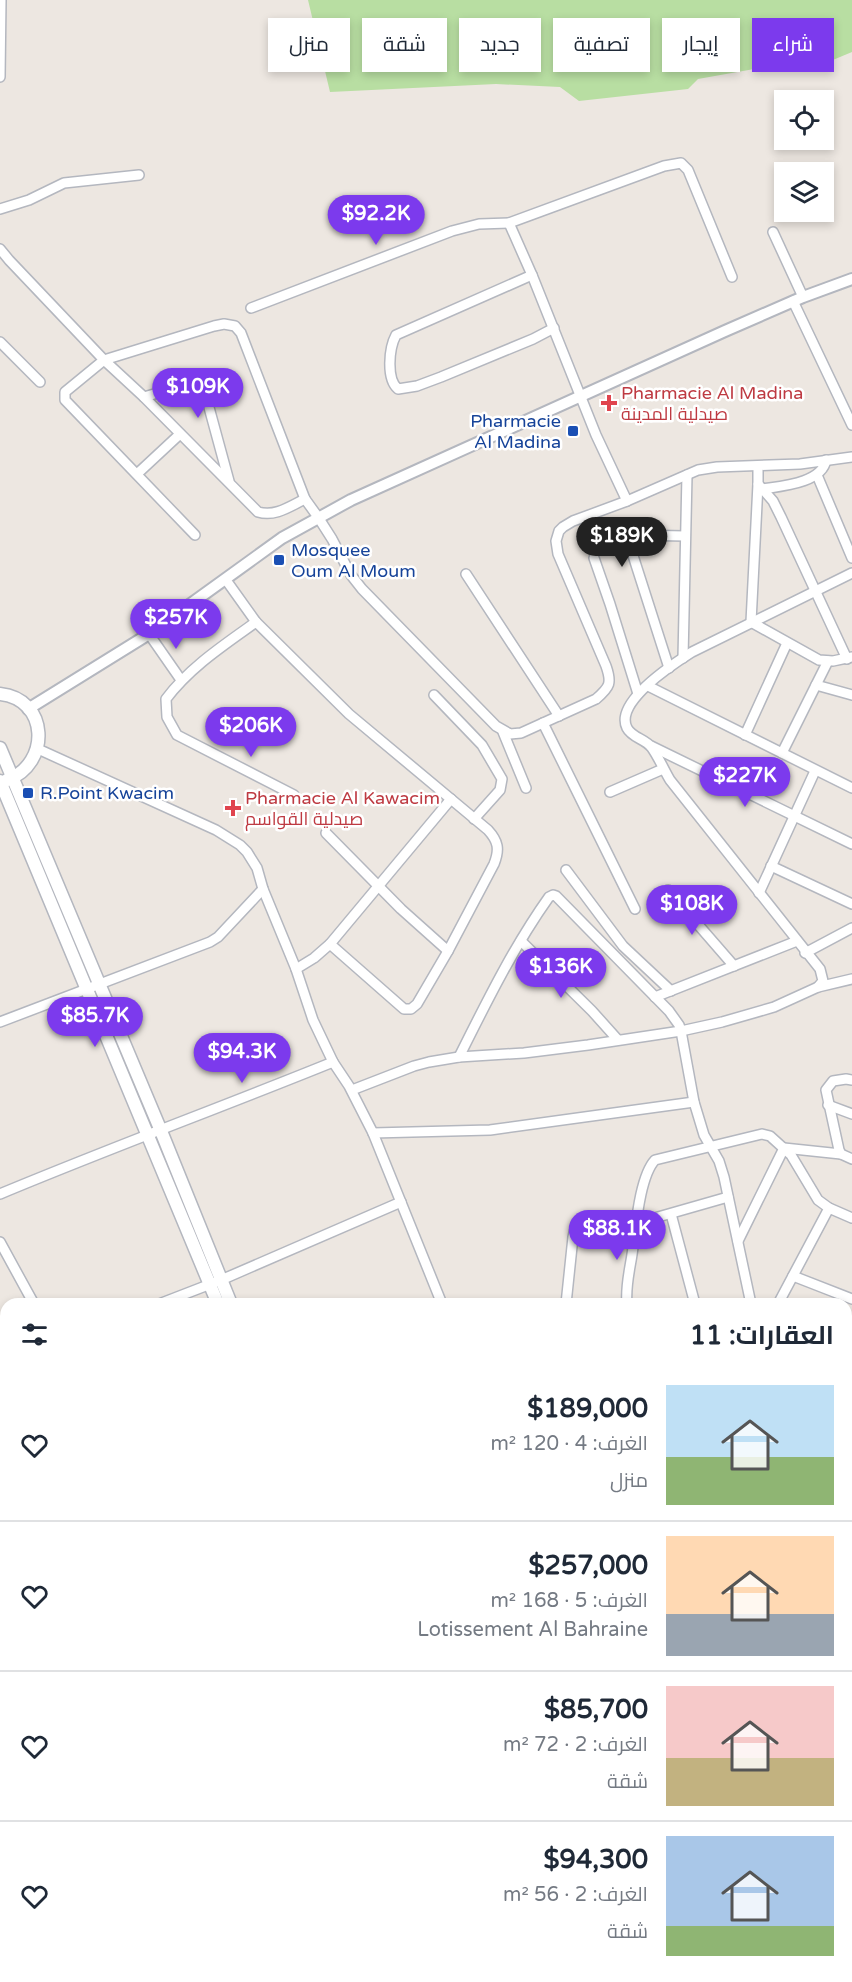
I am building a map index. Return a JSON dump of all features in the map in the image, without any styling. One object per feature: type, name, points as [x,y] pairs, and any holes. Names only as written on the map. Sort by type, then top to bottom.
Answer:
[{"type":"main road","points":[[0,694],[18,700],[28,709],[38,728],[38,749],[28,766],[3,781]]},
{"type":"main road","points":[[0,748],[3,781],[93,987],[161,1131],[215,1282],[217,1298]]},
{"type":"main road","points":[[93,987],[148,1136],[215,1282],[227,1298]]},
{"type":"street","points":[[0,77],[1,0]]},
{"type":"street","points":[[251,308],[452,231],[479,224],[509,223],[664,166],[681,163],[688,170],[732,276]]},
{"type":"street","points":[[0,209],[29,200],[64,183],[139,175]]},
{"type":"street","points":[[509,223],[554,328],[600,445],[627,501]]},
{"type":"street","points":[[773,232],[798,299],[852,425]]},
{"type":"street","points":[[0,249],[104,360],[258,512],[274,514],[304,499]]},
{"type":"street","points":[[0,268],[9,260]]},
{"type":"street","points":[[532,275],[396,335],[392,353],[394,386],[398,390],[417,386],[503,352],[554,328]]},
{"type":"street","points":[[28,709],[149,634],[282,538],[318,517],[375,488],[798,299],[852,279]]},
{"type":"street","points":[[195,535],[65,400],[65,392],[104,360],[224,324],[235,326],[241,333],[304,499],[318,517],[356,582],[471,703],[503,732],[526,788]]},
{"type":"street","points":[[0,342],[40,382]]},
{"type":"street","points":[[144,397],[188,384],[201,385],[229,482]]},
{"type":"street","points":[[137,474],[180,434]]},
{"type":"street","points":[[503,732],[514,734],[596,699],[605,692],[610,682],[606,666],[558,554],[557,536],[563,527],[687,475],[717,467],[800,464],[852,457]]},
{"type":"street","points":[[761,486],[789,484],[817,476],[823,470],[826,460]]},
{"type":"street","points":[[751,622],[761,486],[758,467]]},
{"type":"street","points":[[683,658],[687,475]]},
{"type":"street","points":[[817,476],[852,558]]},
{"type":"street","points":[[751,622],[809,656],[828,661],[849,658],[777,508],[761,486]]},
{"type":"street","points":[[669,668],[628,543],[630,537],[634,535],[685,536]]},
{"type":"street","points":[[594,558],[638,694]]},
{"type":"street","points":[[852,573],[683,658],[638,694],[628,707],[626,714],[626,726],[635,736],[651,746],[852,844]]},
{"type":"street","points":[[465,574],[559,716]]},
{"type":"street","points":[[226,580],[256,622],[349,714],[474,819],[494,837],[498,844],[494,864],[448,951],[417,1004],[411,1009],[404,1009],[330,944]]},
{"type":"street","points":[[256,622],[197,666],[181,681],[166,699],[167,717],[177,735],[294,795]]},
{"type":"street","points":[[149,634],[181,681]]},
{"type":"street","points":[[745,735],[787,643]]},
{"type":"street","points":[[782,753],[828,661]]},
{"type":"street","points":[[816,685],[852,695]]},
{"type":"street","points":[[648,686],[852,788]]},
{"type":"street","points":[[434,695],[482,745],[502,779],[500,790],[474,819]]},
{"type":"street","points":[[543,723],[635,909]]},
{"type":"street","points":[[651,746],[663,769],[822,973],[823,981],[818,987]]},
{"type":"street","points":[[38,749],[232,839],[247,852],[252,859],[296,969],[313,1020],[333,1062],[352,1090],[373,1134],[440,1298]]},
{"type":"street","points":[[610,792],[663,769]]},
{"type":"street","points":[[759,893],[815,771]]},
{"type":"street","points":[[296,969],[314,958],[330,944],[451,799]]},
{"type":"street","points":[[326,833],[448,951]]},
{"type":"street","points":[[771,866],[852,904]]},
{"type":"street","points":[[566,870],[623,946],[671,991]]},
{"type":"street","points":[[0,1022],[210,942],[219,937],[263,889]]},
{"type":"street","points":[[668,890],[734,966]]},
{"type":"street","points":[[459,1057],[521,941],[549,897],[556,896],[673,1016],[681,1031],[694,1102],[704,1135],[718,1161],[750,1298]]},
{"type":"street","points":[[805,953],[852,927]]},
{"type":"street","points":[[521,941],[618,1040]]},
{"type":"street","points":[[655,997],[797,941]]},
{"type":"street","points":[[352,1090],[414,1066],[459,1057],[524,1053],[681,1031],[722,1022],[774,1007],[818,987],[852,979]]},
{"type":"street","points":[[0,1194],[333,1062]]},
{"type":"street","points":[[841,1154],[826,1090],[833,1081],[852,1080]]},
{"type":"street","points":[[373,1134],[490,1130],[694,1102]]},
{"type":"street","points":[[828,1105],[852,1114]]},
{"type":"street","points":[[627,1298],[635,1220],[648,1168],[655,1160],[762,1134],[770,1136],[791,1155],[818,1200],[829,1208],[852,1218]]},
{"type":"street","points":[[784,1148],[841,1154],[852,1159]]},
{"type":"street","points":[[738,1241],[784,1148]]},
{"type":"street","points":[[567,1298],[573,1237],[580,1221],[586,1218],[635,1220],[671,1214],[728,1197]]},
{"type":"street","points":[[174,1298],[401,1202]]},
{"type":"street","points":[[781,1298],[829,1208]]},
{"type":"street","points":[[671,1214],[693,1298]]},
{"type":"street","points":[[0,1242],[31,1298]]},
{"type":"street","points":[[793,1276],[849,1298]]},
{"type":"green space","points":[[308,0],[852,0],[852,52],[834,60],[834,18],[752,18],[752,69],[740,71],[740,18],[662,18],[662,72],[737,72],[698,79],[688,89],[579,101],[560,87],[496,84],[330,92],[325,72],[350,72],[350,18],[312,18]]},
{"type":"place","name":"Pharmacie Al Madina صيدلية المدينة","points":[[609,403]]},
{"type":"place","name":"Pharmacie Al Madina","points":[[573,431]]},
{"type":"place","name":"Mosquee Oum Al Moum","points":[[279,560]]},
{"type":"place","name":"R.Point Kwacim","points":[[28,793]]},
{"type":"place","name":"Pharmacie Al Kawacim صيدلية القواسم","points":[[233,808]]}]
